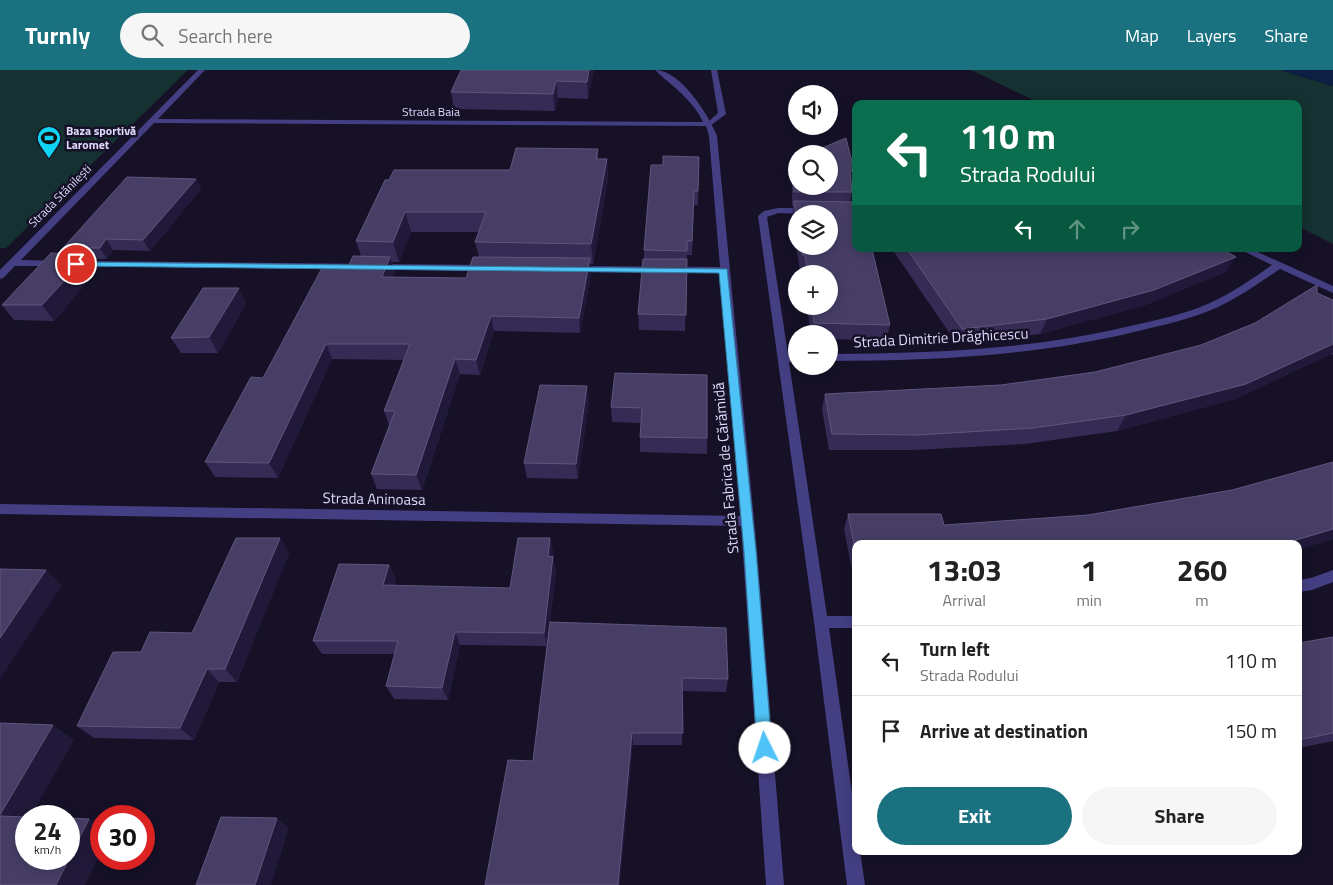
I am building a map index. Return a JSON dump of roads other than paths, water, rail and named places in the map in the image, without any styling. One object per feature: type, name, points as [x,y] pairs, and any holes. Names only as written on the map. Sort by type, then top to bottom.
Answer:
[{"type":"street","name":"Strada Stănilești","points":[[0,276],[202,70]]},
{"type":"street","name":"Strada Fabrica de Cărămidă","points":[[658,70],[687,94],[710,124],[713,136],[747,521],[775,885]]},
{"type":"street","points":[[710,124],[722,114],[714,70]]},
{"type":"street","name":"Strada Baia","points":[[152,121],[710,124]]},
{"type":"street","points":[[788,212],[767,212],[762,216],[821,622],[852,855]]},
{"type":"street","points":[[1250,252],[1333,290]]},
{"type":"street","points":[[13,263],[492,268]]},
{"type":"street","name":"Strada Dimitrie Drăghicescu","points":[[838,358],[968,354],[1032,349],[1106,336],[1168,320],[1223,301],[1278,265]]},
{"type":"street","points":[[561,269],[724,270]]},
{"type":"street","points":[[782,358],[788,358]]},
{"type":"street","name":"Strada Aninoasa","points":[[0,509],[747,521]]},
{"type":"street","points":[[1302,586],[1333,576]]},
{"type":"street","points":[[821,622],[852,622]]},
{"type":"street","points":[[852,855],[856,885]]},
{"type":"water","points":[[1280,70],[1333,70],[1333,86]]},
{"type":"place","name":"Baza sportivă Laromet","points":[[49,159]]}]
